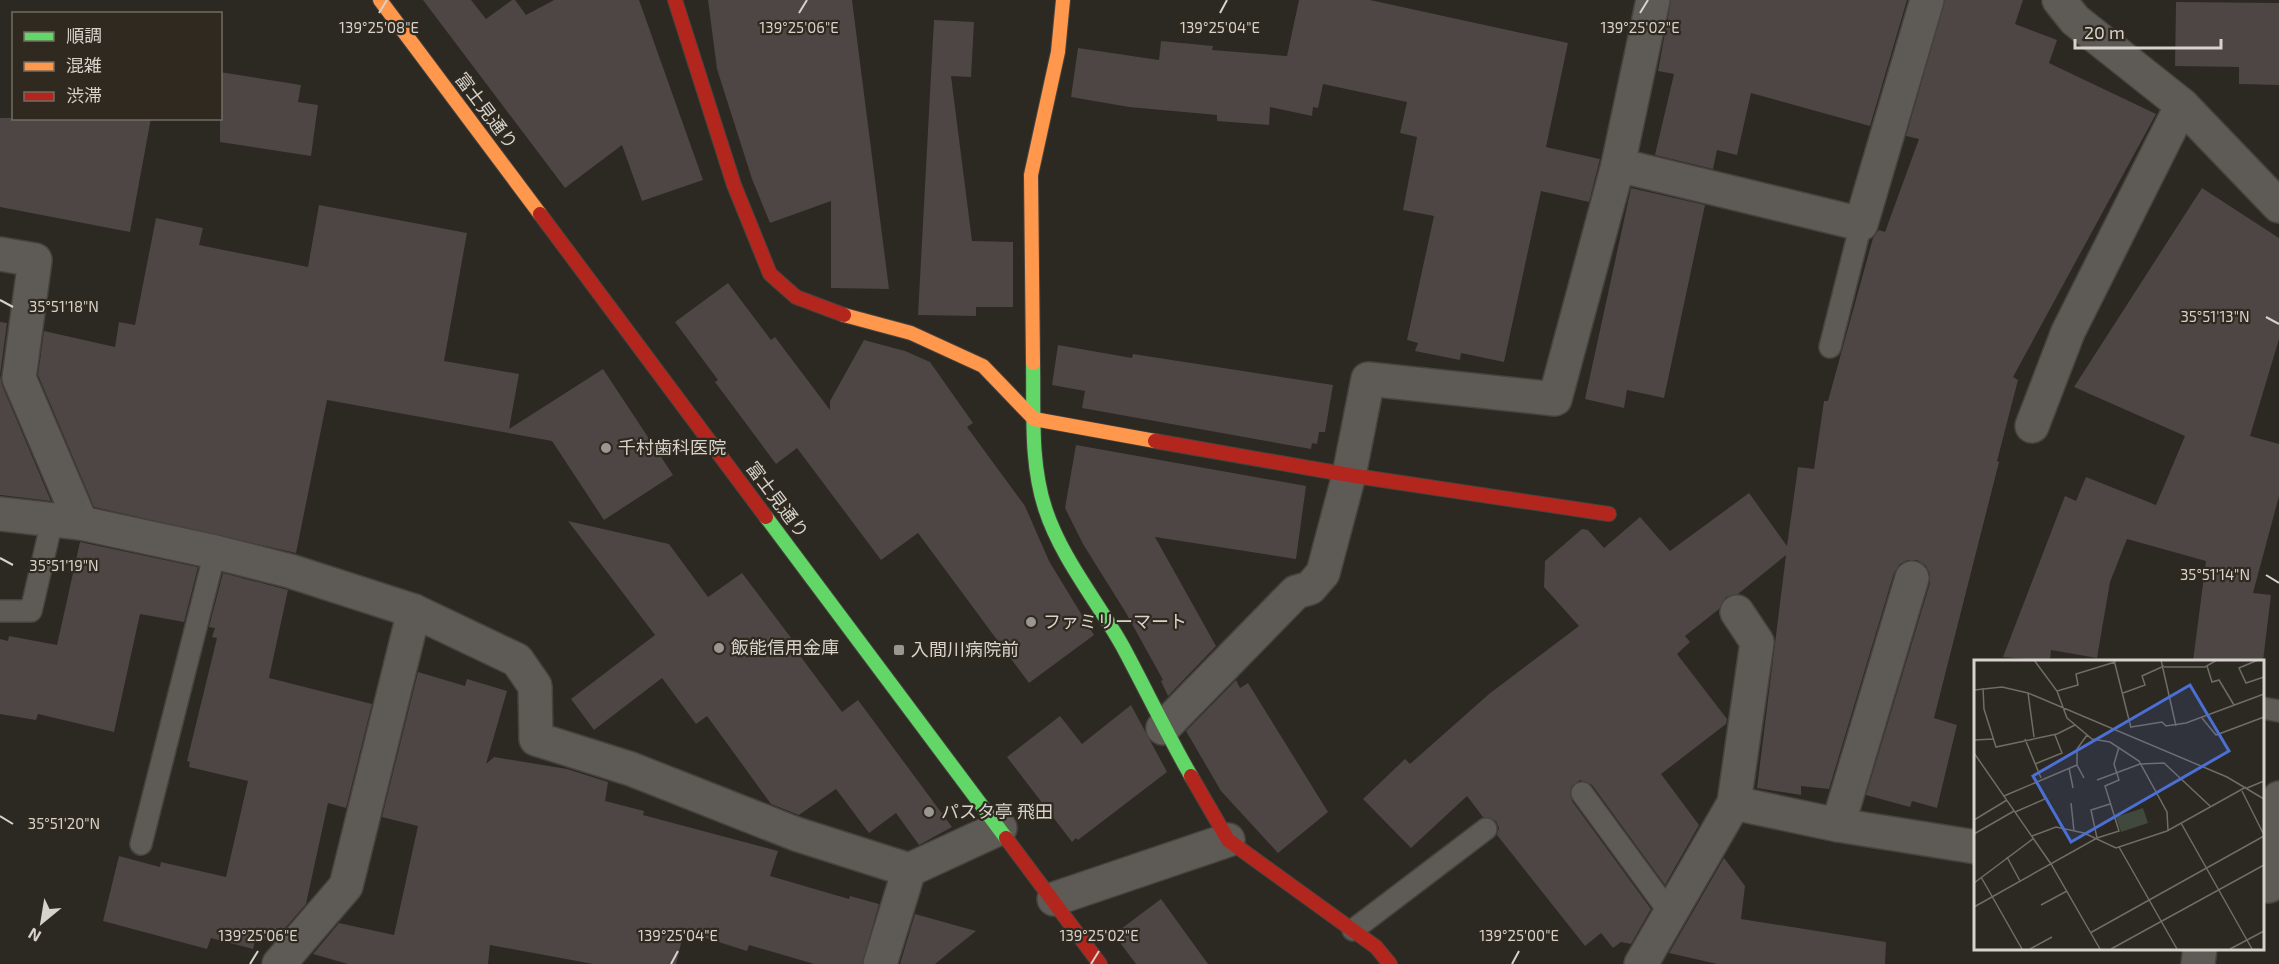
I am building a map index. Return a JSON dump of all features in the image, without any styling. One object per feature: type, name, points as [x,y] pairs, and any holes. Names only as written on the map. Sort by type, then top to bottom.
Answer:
[{"type":"street","name":"富士見通り","points":[[380,0],[1054,899],[1100,964]]},
{"type":"street","points":[[675,0],[734,185],[770,274],[796,297],[830,311],[911,333],[983,366],[1034,419],[1349,475],[1609,514]]},
{"type":"street","points":[[1063,0],[1058,52],[1031,175],[1034,457],[1045,509],[1066,553],[1123,647],[1163,728],[1228,840],[1353,930],[1376,948],[1390,964]]},
{"type":"street","points":[[1163,728],[1296,592],[1310,588],[1323,573],[1349,475],[1368,379],[1555,399],[1618,165],[1653,0]]},
{"type":"street","points":[[1618,165],[1861,224],[1927,0]]},
{"type":"street","points":[[2060,0],[2075,20],[2182,105],[2279,206]]},
{"type":"street","points":[[2032,426],[2068,332],[2182,105]]},
{"type":"street","points":[[0,254],[35,260],[19,378],[66,522]]},
{"type":"street","points":[[0,514],[66,522],[215,552],[290,571],[414,611],[517,660],[535,686],[536,739],[630,769],[795,834],[909,870],[1000,828]]},
{"type":"street","points":[[1838,825],[1911,578]]},
{"type":"street","points":[[279,964],[346,886],[414,611]]},
{"type":"street","points":[[1641,964],[1734,802],[1756,642],[1737,612]]},
{"type":"street","points":[[2270,886],[2279,798]]},
{"type":"street","points":[[1734,802],[1838,825],[1974,847]]},
{"type":"street","points":[[1054,899],[1228,840]]},
{"type":"street","points":[[880,964],[909,870]]},
{"type":"street","points":[[2198,964],[2200,949]]},
{"type":"lane","points":[[1830,347],[1861,224]]},
{"type":"lane","points":[[0,611],[31,611],[66,522]]},
{"type":"lane","points":[[141,844],[215,552]]},
{"type":"lane","points":[[2264,708],[2279,711]]},
{"type":"lane","points":[[1582,793],[1670,913]]},
{"type":"lane","points":[[1353,930],[1486,829]]},
{"type":"building","points":[[423,0],[471,0],[486,19],[512,0],[515,0],[526,15],[554,0],[639,0],[703,180],[642,201],[622,145],[565,188]]},
{"type":"building","points":[[708,0],[852,0],[889,289],[831,288],[831,201],[770,223],[752,179],[717,69]]},
{"type":"building","points":[[1299,0],[1370,0],[1568,43],[1546,147],[1600,159],[1589,202],[1541,191],[1504,362],[1461,353],[1460,360],[1415,351],[1418,343],[1407,340],[1434,216],[1403,210],[1417,137],[1400,133],[1407,102],[1323,84],[1318,108],[1313,107],[1312,116],[1270,107],[1269,125],[1217,121],[1217,115],[1129,107],[1071,97],[1078,48],[1159,60],[1161,41],[1213,46],[1212,50],[1287,56]]},
{"type":"building","points":[[1671,0],[1907,0],[1870,126],[1751,93],[1737,155],[1717,150],[1713,169],[1655,155],[1674,74],[1658,71]]},
{"type":"building","points":[[1945,0],[2023,0],[2015,24],[2057,40],[2049,63],[2156,114],[2013,377],[2018,380],[1934,718],[1957,725],[1937,808],[1912,801],[1910,807],[1866,795],[1930,583],[1930,574],[1926,566],[1917,560],[1908,560],[1900,564],[1894,573],[1829,789],[1801,786],[1801,795],[1757,788],[1786,555],[1738,594],[1726,597],[1719,609],[1685,636],[1690,642],[1677,654],[1727,719],[1726,724],[1661,774],[1699,825],[1665,885],[1592,785],[1580,780],[1571,787],[1572,801],[1651,909],[1631,944],[1621,942],[1613,948],[1601,933],[1585,946],[1497,835],[1499,828],[1496,821],[1483,817],[1467,796],[1411,848],[1363,799],[1405,759],[1410,764],[1489,694],[1579,626],[1544,587],[1545,561],[1582,529],[1588,530],[1604,548],[1640,517],[1670,551],[1749,493],[1787,546],[1798,467],[1814,469],[1824,401],[1828,401],[1873,238],[1879,230],[1885,232],[1919,139],[1906,136]]},
{"type":"building","points":[[2176,2],[2279,3],[2279,85],[2239,84],[2239,67],[2175,66]]},
{"type":"building","points":[[934,20],[974,22],[971,77],[951,76],[972,241],[1013,242],[1013,307],[976,307],[976,316],[918,315]]},
{"type":"building","points":[[222,72],[301,85],[298,102],[318,105],[311,156],[220,142]]},
{"type":"building","points":[[0,118],[12,118],[12,120],[151,120],[130,232],[0,207]]},
{"type":"building","points":[[1631,188],[1705,205],[1664,398],[1627,390],[1624,408],[1585,399]]},
{"type":"building","points":[[2202,188],[2279,238],[2279,339],[2250,436],[2279,444],[2279,496],[2253,593],[2271,595],[2263,660],[2193,660],[2206,561],[2127,539],[2110,582],[2097,658],[2051,650],[2050,660],[2003,657],[2065,496],[2076,501],[2086,477],[2156,505],[2185,436],[2074,387]]},
{"type":"building","points":[[319,205],[467,233],[444,361],[519,374],[509,429],[603,369],[673,475],[604,520],[552,441],[327,400],[296,553],[94,507],[38,375],[44,331],[115,347],[119,322],[135,325],[156,218],[203,228],[199,245],[308,267]]},
{"type":"building","points":[[728,283],[771,340],[775,337],[830,410],[830,401],[864,340],[905,351],[930,362],[973,423],[967,427],[1025,506],[1049,561],[1094,635],[1029,683],[918,533],[881,560],[797,448],[776,464],[715,382],[718,380],[675,322]]},
{"type":"building","points":[[0,322],[7,323],[0,375]]},
{"type":"building","points":[[1058,345],[1132,358],[1133,354],[1333,385],[1325,432],[1319,432],[1317,444],[1312,443],[1311,449],[1082,408],[1085,391],[1052,385]]},
{"type":"building","points":[[0,375],[2,385],[51,501],[0,495]]},
{"type":"building","points":[[1076,445],[1306,486],[1296,559],[1155,537],[1216,646],[1168,696],[1161,681],[1163,680],[1126,613],[1083,544],[1065,508]]},
{"type":"building","points":[[568,521],[669,544],[708,597],[742,573],[798,647],[795,649],[842,712],[858,700],[952,827],[919,845],[896,813],[869,833],[836,789],[799,815],[771,804],[707,716],[696,724],[662,678],[594,730],[571,699],[655,635]]},
{"type":"building","points":[[80,542],[198,567],[184,622],[140,614],[114,732],[38,714],[36,720],[0,714],[0,639],[8,641],[9,636],[57,645]]},
{"type":"building","points":[[223,573],[288,590],[269,678],[372,704],[346,808],[328,803],[306,904],[273,942],[256,937],[253,949],[211,938],[207,949],[103,921],[119,856],[160,867],[161,862],[226,877],[248,781],[189,767],[190,762],[187,761],[217,638],[212,637],[215,628],[209,627]]},
{"type":"building","points":[[418,672],[465,686],[467,679],[507,691],[486,764],[494,757],[567,769],[608,782],[605,801],[644,811],[643,815],[778,851],[770,876],[849,899],[850,896],[879,904],[862,964],[814,964],[749,945],[747,951],[684,931],[676,964],[593,964],[490,945],[488,964],[348,964],[313,954],[339,923],[394,935],[418,826],[382,817]]},
{"type":"building","points":[[1236,680],[1240,688],[1248,683],[1328,812],[1278,853],[1221,791],[1186,731]]},
{"type":"building","points":[[1131,705],[1167,772],[1078,840],[1076,838],[1072,842],[1007,757],[1060,716],[1082,744]]},
{"type":"building","points":[[1724,858],[1745,886],[1741,919],[1886,942],[1885,964],[1717,964],[1669,953]]},
{"type":"building","points":[[1161,899],[1208,964],[1136,964],[1121,944],[1121,929]]},
{"type":"building","points":[[915,914],[976,931],[935,964],[900,964]]},
{"type":"traffic: fast","points":[[1033,363],[1035,455],[1045,508],[1060,544],[1123,647],[1191,776]]},
{"type":"traffic: fast","points":[[766,517],[1006,838]]},
{"type":"traffic: slow","points":[[380,0],[540,214]]},
{"type":"traffic: slow","points":[[1033,363],[1031,175],[1058,52],[1063,0]]},
{"type":"traffic: slow","points":[[844,315],[911,333],[983,366],[1034,419],[1155,441]]},
{"type":"traffic: jam","points":[[675,0],[734,185],[770,274],[796,297],[844,315]]},
{"type":"traffic: jam","points":[[540,214],[766,517]]},
{"type":"traffic: jam","points":[[1155,441],[1349,475],[1609,514]]},
{"type":"traffic: jam","points":[[1191,776],[1228,840],[1376,947],[1390,964]]},
{"type":"traffic: jam","points":[[1006,838],[1100,964]]},
{"type":"place","name":"千村歯科医院","points":[[606,448]]},
{"type":"place","name":"ファミリーマート","points":[[1031,622]]},
{"type":"place","name":"飯能信用金庫","points":[[719,648]]},
{"type":"place","name":"入間川病院前","points":[[899,650]]},
{"type":"place","name":"パスタ亭 飛田","points":[[929,812]]}]
